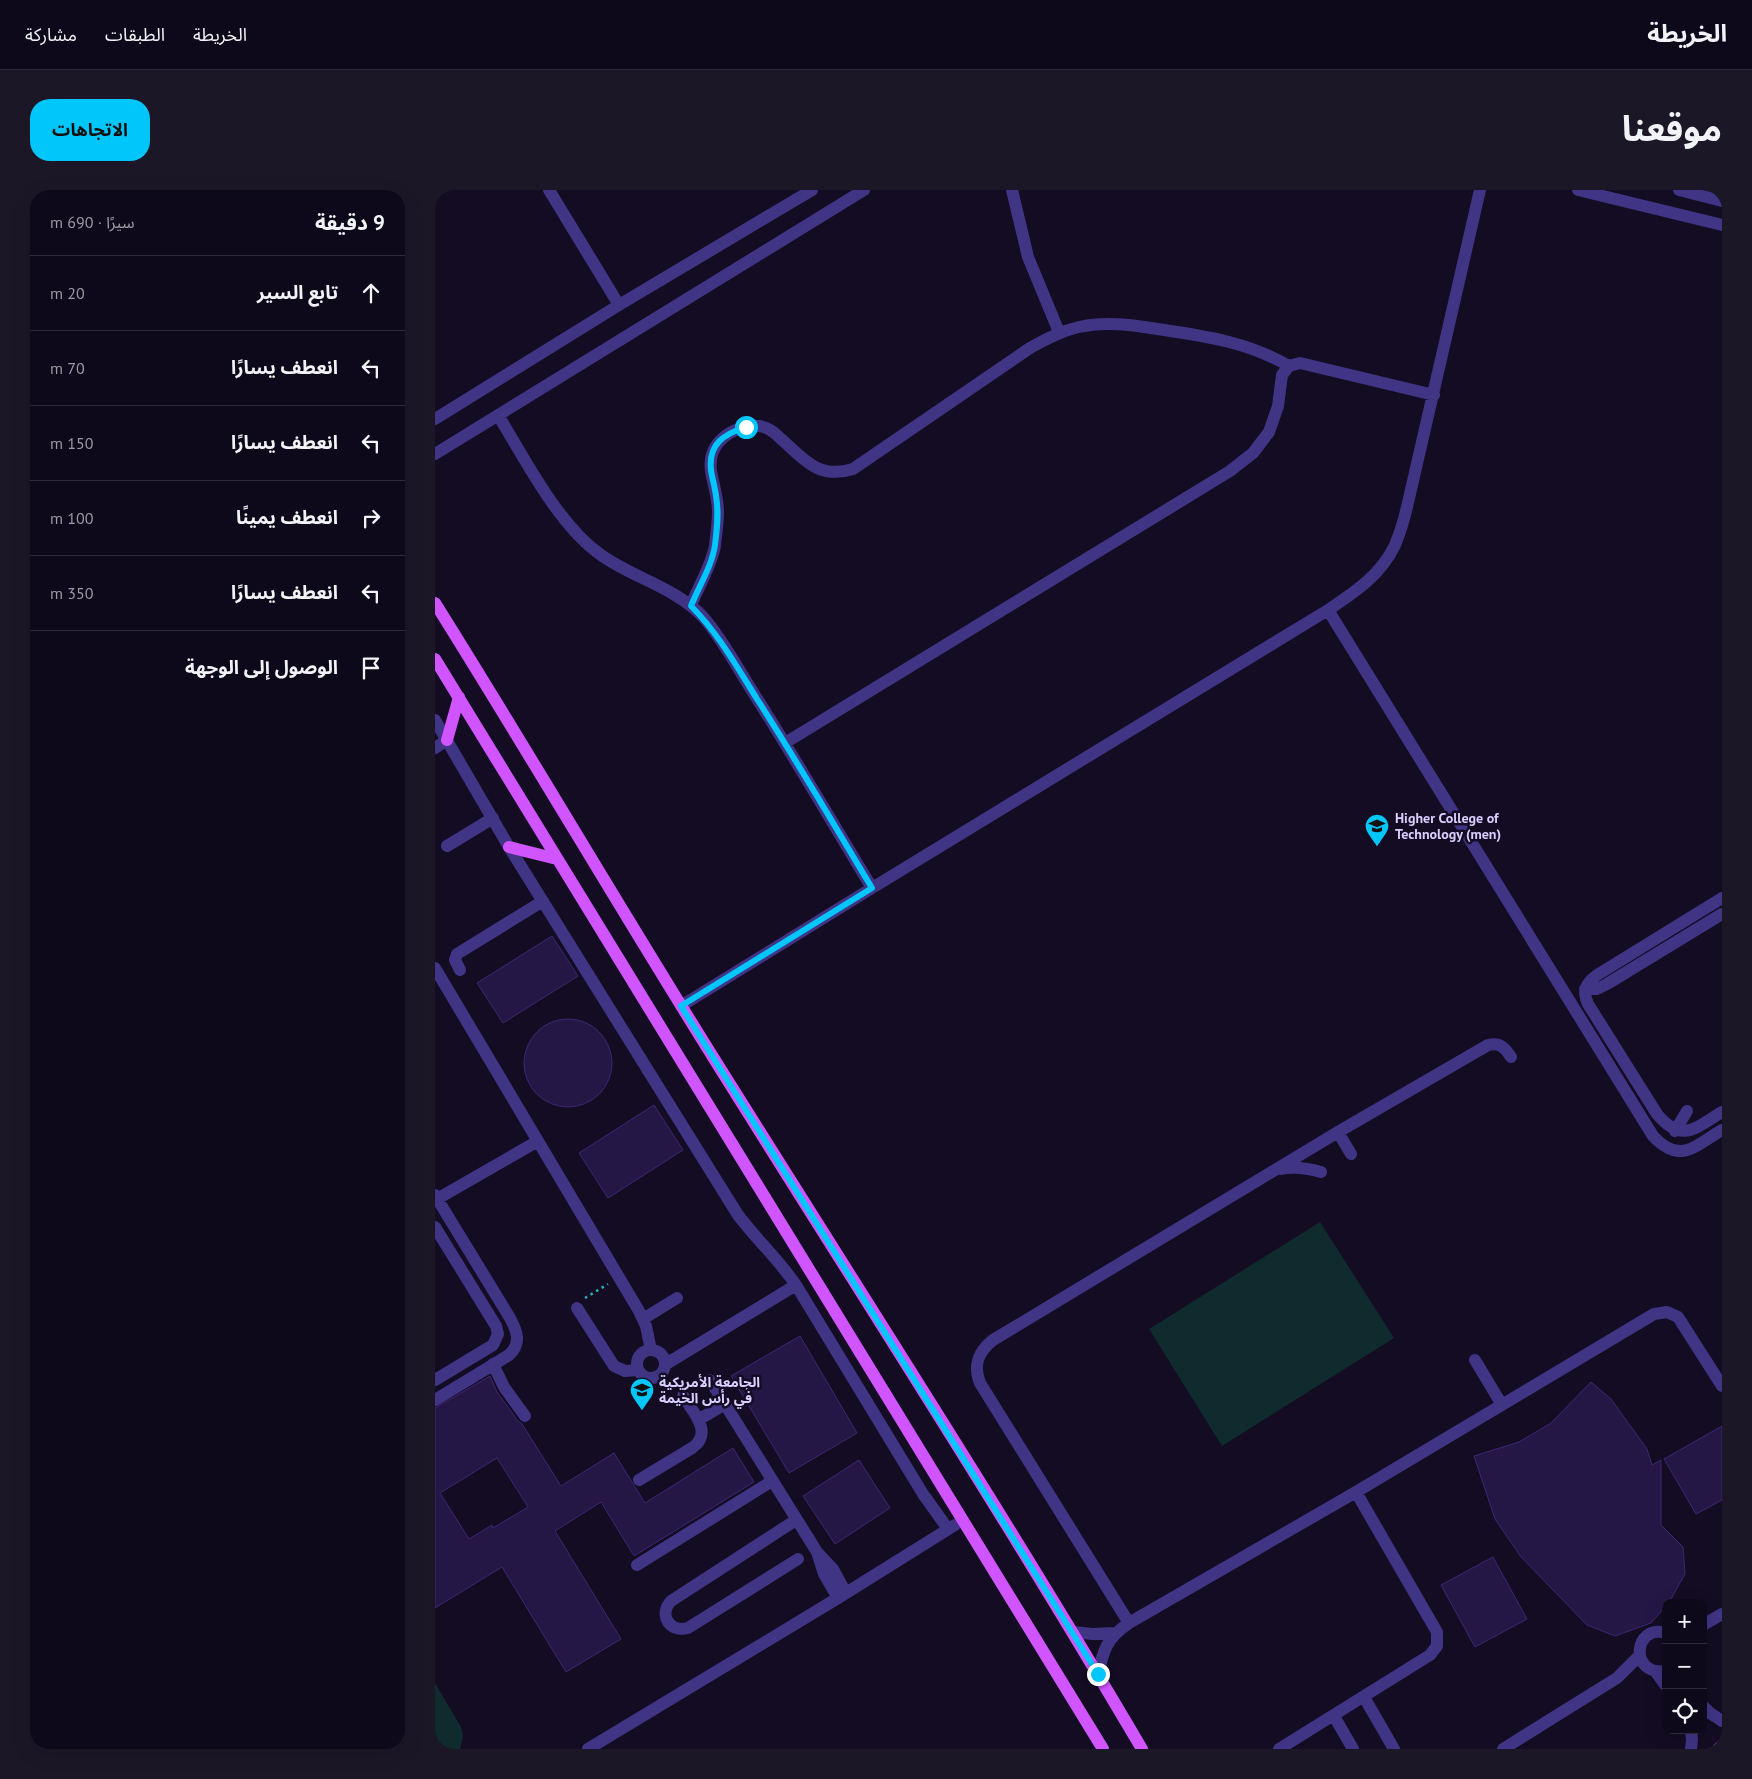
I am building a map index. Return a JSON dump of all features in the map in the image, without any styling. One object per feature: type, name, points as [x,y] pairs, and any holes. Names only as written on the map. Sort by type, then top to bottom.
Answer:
[{"type":"main road","points":[[435,603],[681,1006],[1098,1674],[1141,1749]]},
{"type":"main road","points":[[435,659],[1103,1749]]},
{"type":"main road","points":[[447,740],[459,697]]},
{"type":"main road","points":[[509,847],[557,859]]},
{"type":"main road","points":[[1718,1749],[1722,1746]]},
{"type":"street","points":[[549,190],[619,305]]},
{"type":"street","points":[[435,419],[619,305],[812,190]]},
{"type":"street","points":[[435,454],[863,190]]},
{"type":"street","points":[[1012,190],[1028,257],[1059,332]]},
{"type":"street","points":[[681,1006],[1328,610],[1366,583],[1380,570],[1395,545],[1407,508],[1480,190]]},
{"type":"street","points":[[1577,190],[1722,225]]},
{"type":"street","points":[[1679,190],[1722,201]]},
{"type":"street","points":[[691,606],[711,561],[715,547],[718,512],[711,471],[711,457],[716,445],[723,437],[730,432],[746,427],[761,426],[771,430],[811,465],[821,470],[843,472],[853,468],[1030,348],[1059,332],[1104,324],[1130,325],[1226,340],[1268,354],[1289,366],[1300,364],[1434,395]]},
{"type":"street","points":[[785,744],[1230,471],[1253,453],[1269,432],[1278,406],[1282,375],[1289,366]]},
{"type":"street","points":[[498,415],[552,502],[587,544],[627,571],[674,594],[691,606],[713,630],[872,888]]},
{"type":"street","points":[[1328,610],[1653,1136],[1669,1150],[1679,1152],[1689,1150],[1722,1130]]},
{"type":"street","points":[[435,720],[509,847],[738,1215],[749,1230],[786,1270],[923,1494],[948,1529]]},
{"type":"street","points":[[435,748],[447,740]]},
{"type":"street","points":[[447,846],[493,818]]},
{"type":"street","points":[[1722,898],[1597,975],[1585,989],[1588,1004],[1663,1122],[1675,1131],[1682,1132],[1692,1129],[1722,1112]]},
{"type":"street","points":[[460,970],[455,960],[457,954],[543,901]]},
{"type":"street","points":[[1585,989],[1597,989],[1607,984],[1722,914]]},
{"type":"street","points":[[435,968],[643,1319],[651,1350]]},
{"type":"street","points":[[1129,1623],[979,1383],[976,1374],[976,1364],[979,1354],[993,1340],[1338,1132],[1488,1045],[1499,1045],[1511,1057]]},
{"type":"street","points":[[1675,1131],[1687,1111]]},
{"type":"street","points":[[1338,1132],[1351,1154]]},
{"type":"street","points":[[435,1400],[509,1355],[516,1346],[518,1336],[436,1197],[538,1141]]},
{"type":"street","points":[[1276,1170],[1291,1167],[1321,1172]]},
{"type":"street","points":[[435,1227],[496,1326],[501,1350],[509,1355]]},
{"type":"street","points":[[577,1308],[614,1366],[625,1371],[638,1370],[646,1377],[657,1377],[662,1374],[666,1364],[796,1285]]},
{"type":"street","points":[[643,1319],[677,1298]]},
{"type":"street","points":[[1098,1674],[1103,1653],[1115,1633],[1129,1623],[1356,1492],[1654,1314],[1667,1312],[1678,1317],[1722,1386]]},
{"type":"street","points":[[435,1380],[493,1345],[497,1338],[506,1331],[518,1336]]},
{"type":"street","points":[[638,1370],[638,1359],[646,1351],[651,1350],[661,1354],[666,1364]]},
{"type":"street","points":[[1475,1360],[1502,1405]]},
{"type":"street","points":[[493,1364],[504,1387],[525,1416]]},
{"type":"street","points":[[710,1380],[817,1552],[824,1574],[842,1596]]},
{"type":"street","points":[[639,1480],[700,1442],[703,1434],[701,1425],[683,1396]]},
{"type":"street","points":[[698,1420],[725,1404]]},
{"type":"street","points":[[637,1565],[773,1481]]},
{"type":"street","points":[[1279,1749],[1430,1655],[1437,1646],[1437,1632],[1356,1492]]},
{"type":"street","points":[[796,1520],[671,1601],[665,1610],[667,1620],[669,1624],[678,1629],[688,1628],[798,1559]]},
{"type":"street","points":[[589,1749],[842,1596],[962,1520]]},
{"type":"street","points":[[1707,1623],[1722,1614]]},
{"type":"street","points":[[1072,1632],[1093,1634],[1115,1633]]},
{"type":"street","points":[[1656,1670],[1642,1663],[1639,1656],[1639,1648],[1647,1635],[1654,1632],[1662,1633]]},
{"type":"street","points":[[1503,1749],[1617,1678],[1639,1656]]},
{"type":"street","points":[[1617,1678],[1656,1670]]},
{"type":"street","points":[[1364,1697],[1394,1749]]},
{"type":"street","points":[[1707,1710],[1722,1720]]},
{"type":"street","points":[[1334,1716],[1353,1749]]},
{"type":"street","points":[[1691,1734],[1691,1749]]},
{"type":"path","points":[[577,1308],[575,1304],[619,1277]]},
{"type":"green space","points":[[1320,1222],[1394,1338],[1222,1446],[1149,1329]]},
{"type":"green space","points":[[435,1683],[461,1727],[463,1736],[460,1749],[435,1749]]},
{"type":"building","points":[[552,936],[578,976],[503,1023],[477,983]]},
{"type":"building","points":[[559,1019],[577,1019],[593,1026],[605,1038],[612,1054],[612,1072],[605,1088],[593,1100],[577,1107],[559,1107],[543,1100],[531,1088],[524,1072],[524,1054],[531,1038],[543,1026]]},
{"type":"building","points":[[654,1105],[683,1150],[608,1198],[579,1153]]},
{"type":"building","points":[[800,1336],[857,1433],[789,1473],[731,1376]]},
{"type":"building","points":[[490,1376],[497,1392],[522,1424],[561,1486],[614,1453],[645,1503],[733,1448],[754,1482],[634,1556],[601,1502],[555,1531],[621,1639],[566,1672],[502,1567],[435,1608],[435,1408]],"holes":[[[497,1458],[528,1507],[493,1528],[492,1525],[469,1539],[440,1493]]]},
{"type":"building","points":[[1591,1382],[1611,1399],[1647,1449],[1652,1465],[1661,1460],[1661,1525],[1683,1547],[1685,1574],[1671,1599],[1662,1599],[1662,1611],[1651,1623],[1615,1636],[1587,1625],[1521,1557],[1495,1519],[1474,1456],[1519,1442],[1551,1423]]},
{"type":"building","points":[[1722,1426],[1722,1500],[1696,1514],[1664,1459]]},
{"type":"building","points":[[859,1460],[890,1508],[835,1544],[803,1496]]},
{"type":"building","points":[[1493,1557],[1527,1619],[1475,1647],[1441,1585]]},
{"type":"place","name":"Higher College of Technology (men)","points":[[1377,847]]},
{"type":"place","name":"الجامعة الأمريكية في رأس الخيمة","points":[[642,1411]]},
{"type":"route","points":[[746,427],[730,432],[723,437],[716,445],[711,457],[711,471],[718,512],[715,547],[711,561],[691,606],[704,618],[721,642],[872,888],[681,1006],[1098,1674]]}]
